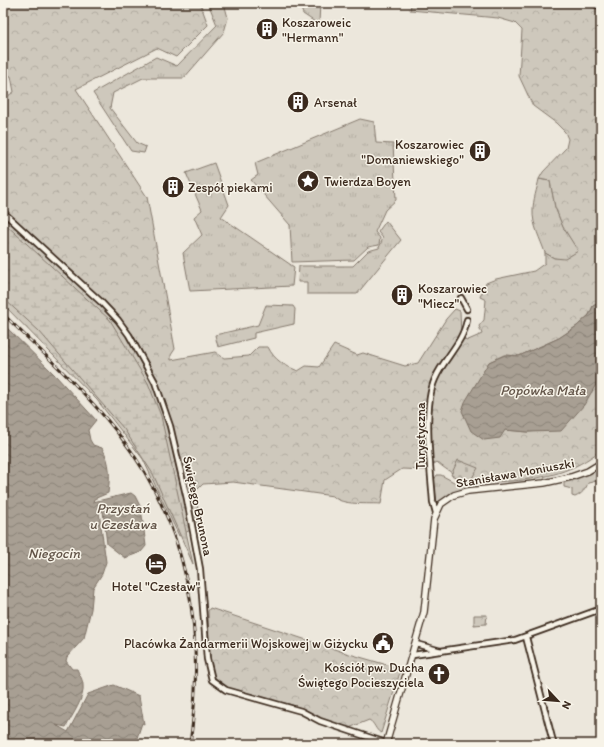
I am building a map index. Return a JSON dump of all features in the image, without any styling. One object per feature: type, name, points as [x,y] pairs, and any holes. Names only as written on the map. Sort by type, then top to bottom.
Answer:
[{"type":"main road","points":[[597,3],[601,5]]},
{"type":"street","name":"Świętego Brunona","points":[[3,212],[101,302],[118,320],[129,334],[155,382],[170,426],[189,506],[200,569],[208,668],[212,680],[223,689],[301,711],[320,721],[386,743]]},
{"type":"street","points":[[461,298],[467,309]]},
{"type":"street","name":"Turystyczna","points":[[436,513],[433,502],[429,432],[432,392],[435,380],[443,364],[464,335],[468,320]]},
{"type":"street","name":"Stanisława Moniuszki","points":[[436,513],[445,500],[458,493],[559,480],[581,474],[601,463]]},
{"type":"street","points":[[386,743],[413,655],[426,601],[434,519],[436,513]]},
{"type":"street","points":[[413,655],[502,643],[526,637],[601,609]]},
{"type":"street","points":[[526,637],[553,742]]},
{"type":"street","points":[[416,644],[441,651]]},
{"type":"green space","points":[[3,3],[200,3],[208,25],[176,57],[157,48],[76,89],[147,197],[175,349],[171,355],[171,360],[215,352],[224,358],[249,356],[258,347],[268,347],[280,362],[298,371],[306,366],[319,367],[334,345],[357,355],[363,353],[405,366],[418,363],[446,319],[455,309],[460,311],[461,335],[466,341],[482,334],[479,326],[484,320],[486,300],[480,297],[486,283],[496,279],[534,271],[545,263],[545,253],[554,258],[565,259],[578,251],[563,227],[555,207],[550,181],[539,179],[543,172],[566,148],[568,139],[565,132],[556,123],[533,106],[519,76],[522,30],[515,23],[498,18],[410,10],[411,5],[583,3],[601,11],[601,64],[597,69],[601,71],[601,302],[593,306],[589,315],[577,326],[559,338],[519,356],[504,355],[489,362],[478,382],[505,430],[528,432],[542,431],[601,376],[601,450],[591,458],[559,473],[537,478],[512,481],[491,482],[463,478],[446,469],[437,462],[425,470],[402,469],[385,480],[381,504],[349,503],[333,496],[233,482],[203,484],[194,493],[202,524],[179,536],[143,459],[97,400],[3,304],[3,99],[14,92],[11,76],[3,75]]},
{"type":"green space","points":[[208,3],[224,3],[228,18],[224,32],[184,78],[143,78],[113,93],[110,108],[137,143],[146,147],[144,153],[131,151],[93,93],[156,57],[177,66],[217,25]]},
{"type":"green space","points":[[299,3],[320,3],[318,24],[303,14]]},
{"type":"green space","points":[[360,119],[374,122],[376,143],[393,144],[396,200],[385,210],[375,232],[380,238],[379,245],[368,247],[354,260],[292,262],[290,225],[251,180],[258,175],[255,163]]},
{"type":"green space","points":[[214,163],[229,205],[221,217],[294,267],[292,286],[190,291],[183,253],[202,235],[194,217],[202,210],[186,173]]},
{"type":"green space","points":[[539,179],[550,181],[555,207],[563,227],[579,251],[565,260],[554,258],[545,253],[535,227],[533,206]]},
{"type":"green space","points":[[386,221],[401,240],[357,294],[307,294],[307,282],[298,282],[299,266],[353,266],[368,251],[379,248],[383,238],[378,232]]},
{"type":"green space","points":[[3,222],[110,320],[148,383],[161,416],[193,564],[153,474],[124,429],[39,331],[3,298]]},
{"type":"green space","points":[[266,305],[293,306],[295,309],[294,324],[254,333],[254,338],[218,347],[215,335],[258,325]]},
{"type":"green space","points":[[458,460],[478,468],[469,483],[451,475]]},
{"type":"green space","points":[[601,466],[601,480],[588,483],[583,491],[577,496],[572,496],[572,489],[564,487],[564,482],[567,480],[594,472]]},
{"type":"green space","points":[[437,475],[441,475],[465,488],[448,495],[437,505],[434,480]]},
{"type":"green space","points":[[210,608],[346,653],[401,669],[381,733],[369,720],[349,728],[319,718],[304,709],[289,704],[249,695],[226,687],[214,679],[210,669],[208,611]]},
{"type":"green space","points":[[474,615],[487,615],[486,624],[474,625]]},
{"type":"water","name":"Popówka Mała","points":[[601,302],[601,376],[584,405],[561,431],[528,432],[505,430],[500,438],[484,440],[471,431],[462,411],[465,402],[489,362],[505,355],[519,356],[559,338],[577,326],[589,315],[593,306]]},
{"type":"water","name":"Niegocin","points":[[3,324],[55,375],[96,420],[88,430],[90,440],[93,445],[102,448],[105,454],[109,470],[109,481],[108,493],[94,499],[93,502],[131,493],[135,496],[141,508],[146,546],[141,552],[125,558],[107,544],[103,511],[99,512],[106,562],[102,574],[93,588],[91,609],[84,638],[67,657],[66,661],[72,669],[77,669],[81,677],[83,685],[82,695],[78,706],[66,727],[56,725],[68,732],[88,694],[114,685],[139,696],[144,724],[142,723],[136,741],[138,744],[62,744],[54,741],[51,744],[3,744]]},
{"type":"tunnel","points":[[467,309],[467,320]]},
{"type":"railway","points":[[3,314],[62,371],[104,416],[141,467],[161,503],[176,541],[186,580],[193,620],[195,660],[194,702],[190,744]]},
{"type":"place","name":"Koszaroweic \"Hermann\"","points":[[267,29]]},
{"type":"place","name":"Arsenał","points":[[298,102]]},
{"type":"place","name":"Koszarowiec \"Domaniewskiego\"","points":[[480,151]]},
{"type":"place","name":"Twierdza Boyen","points":[[308,181]]},
{"type":"place","name":"Zespół piekarni","points":[[173,187]]},
{"type":"place","name":"Koszarowiec \"Miecz\"","points":[[402,295]]},
{"type":"place","name":"Hotel \"Czesław\"","points":[[156,564]]},
{"type":"place","name":"Placówka Żandarmerii Wojskowej w Giżycku","points":[[383,643]]},
{"type":"place","name":"Kościół pw. Ducha Świętego Pocieszyciela","points":[[439,674]]},
{"type":"water label","name":"Przystań u Czesława","points":[[123,516]]}]
